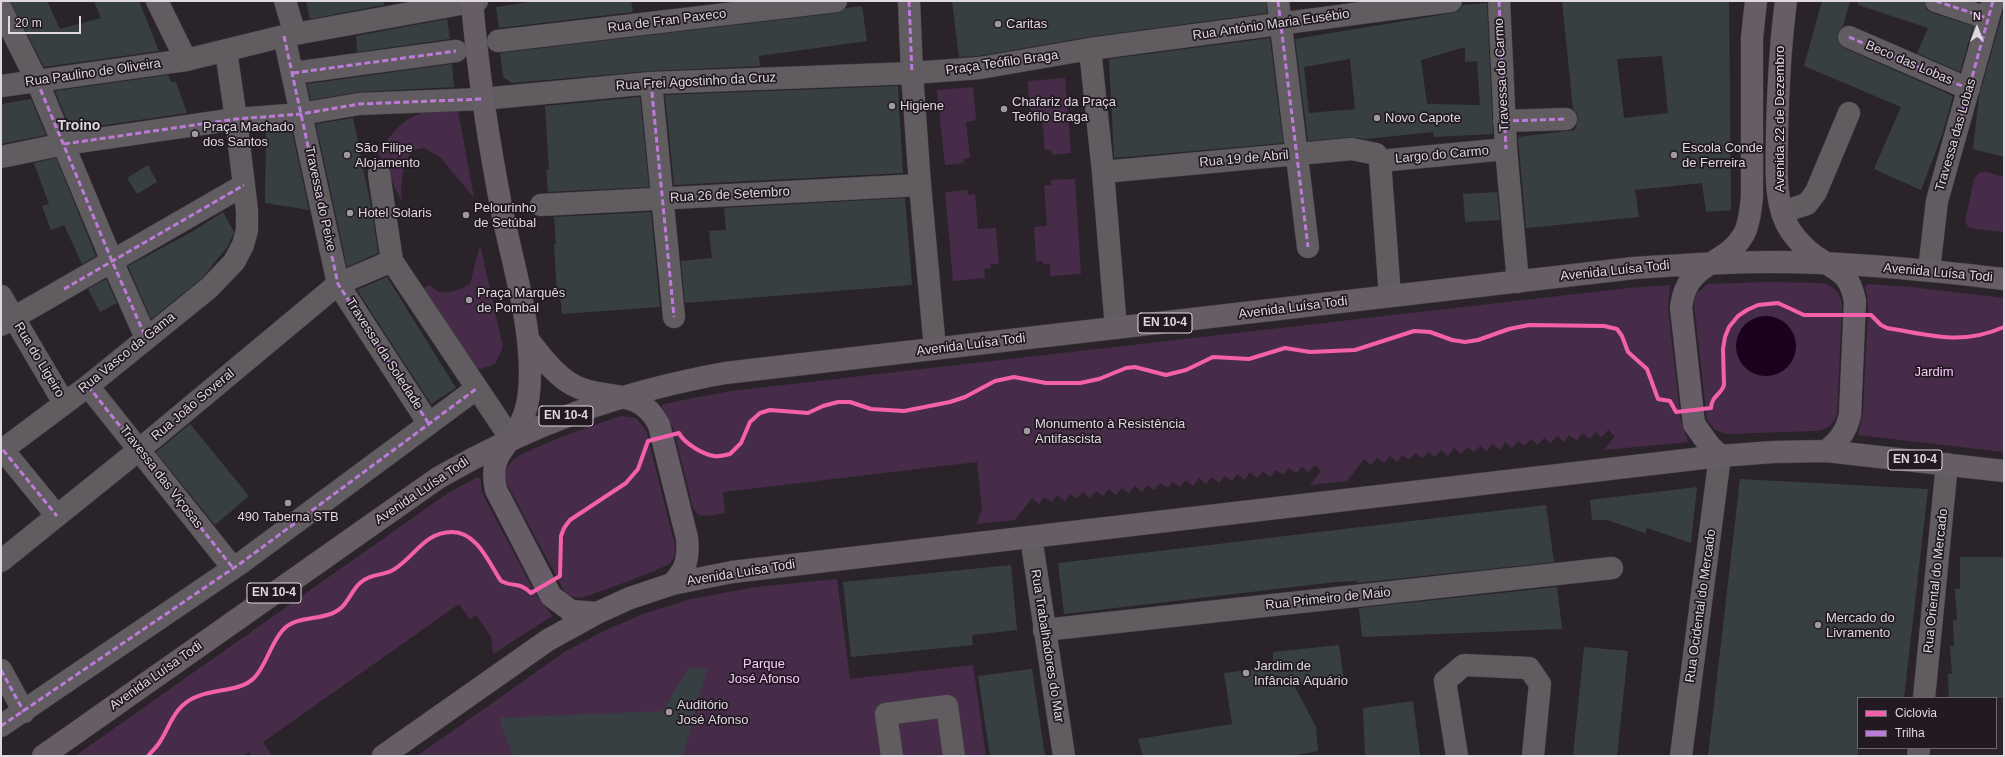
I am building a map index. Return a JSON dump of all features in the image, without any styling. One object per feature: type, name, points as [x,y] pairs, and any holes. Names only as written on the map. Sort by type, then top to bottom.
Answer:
[{"type":"main road","points":[[473,1],[482,99],[528,339],[529,394],[524,416],[511,439],[499,452],[494,467],[493,479],[496,490],[551,596],[571,611],[597,613]]},
{"type":"main road","points":[[1720,456],[1704,440],[1694,424],[1681,307],[1683,294],[1687,284],[1696,273],[1709,263],[1725,255],[1736,245],[1744,234],[1749,223],[1752,198],[1752,38],[1756,1]]},
{"type":"main road","name":"Avenida 22 de Dezembro","points":[[1786,1],[1778,73],[1778,171],[1782,212],[1784,219],[1802,245],[1816,256],[1830,264],[1847,279],[1852,288],[1855,301],[1850,415],[1846,428],[1838,441],[1826,451]]},
{"type":"main road","name":"Avenida Luísa Todi","points":[[43,756],[438,478],[474,457],[558,419],[623,396],[683,381],[725,373],[1634,268],[1709,263],[1830,264],[1929,270],[2004,279]]},
{"type":"main road","points":[[528,339],[550,366],[569,383],[593,393],[623,396],[644,406],[653,414],[659,425],[687,538],[687,563],[682,574],[672,584]]},
{"type":"main road","name":"Avenida Luísa Todi","points":[[383,756],[548,640],[597,613],[630,598],[672,584],[732,572],[1720,456],[1773,452],[1826,451],[2004,470]]},
{"type":"street","points":[[157,1],[186,60],[289,35],[473,1]]},
{"type":"street","points":[[285,1],[293,73],[302,114]]},
{"type":"street","name":"Rua de Fran Paxeco","points":[[498,41],[836,1]]},
{"type":"street","points":[[909,1],[912,73],[920,185],[935,349]]},
{"type":"street","points":[[1278,1],[1308,247]]},
{"type":"street","name":"Rua António Maria Eusébio","points":[[1090,49],[1451,1]]},
{"type":"street","name":"Travessa do Carmo","points":[[1499,1],[1506,149]]},
{"type":"street","points":[[1936,1],[1990,10]]},
{"type":"street","points":[[1,9],[37,81],[112,261],[146,338]]},
{"type":"street","name":"Travessa das Lobas","points":[[1929,270],[1937,201],[1990,10]]},
{"type":"street","name":"Beco das Lobas","points":[[1849,37],[1969,89]]},
{"type":"street","points":[[1090,49],[1103,172],[1116,328]]},
{"type":"street","name":"Praça Teófilo Braga","points":[[912,73],[988,67],[1090,49]]},
{"type":"street","points":[[7,321],[244,185],[226,51]]},
{"type":"street","points":[[293,73],[456,51]]},
{"type":"street","name":"Rua Paulino de Oliveira","points":[[1,86],[186,60]]},
{"type":"street","name":"Rua Frei Agostinho da Cruz","points":[[482,99],[650,83],[912,73]]},
{"type":"street","points":[[650,83],[674,317]]},
{"type":"street","points":[[1,157],[64,144],[236,119],[302,114],[358,104],[482,99]]},
{"type":"street","points":[[1782,212],[1807,204],[1816,192],[1849,113]]},
{"type":"street","name":"Travessa do Peixe","points":[[302,114],[338,284]]},
{"type":"street","points":[[1504,121],[1566,119]]},
{"type":"street","name":"Rua 19 de Abril","points":[[1103,172],[1352,149],[1376,154],[1380,161]]},
{"type":"street","name":"Largo do Carmo","points":[[1390,296],[1380,161],[1506,149],[1518,282]]},
{"type":"street","points":[[379,174],[392,261],[476,389],[511,439]]},
{"type":"street","name":"Rua Vasco da Gama","points":[[2,450],[88,386],[209,288],[234,262],[243,245],[247,230],[244,185]]},
{"type":"street","name":"Rua 26 de Setembro","points":[[542,205],[920,185]]},
{"type":"street","name":"Rua João Soveral","points":[[1,561],[140,449],[338,284],[392,261]]},
{"type":"street","name":"Travessa da Soledade","points":[[338,284],[429,424]]},
{"type":"street","name":"Rua do Ligeiro","points":[[1,296],[7,321],[64,403]]},
{"type":"street","name":"Travessa das Viçosas","points":[[88,386],[140,449],[233,568]]},
{"type":"street","points":[[1,726],[24,712],[233,568],[476,389]]},
{"type":"street","points":[[2,450],[57,516]]},
{"type":"street","name":"Rua Ocidental do Mercado","points":[[1681,756],[1720,456]]},
{"type":"street","name":"Rua Oriental do Mercado","points":[[1924,697],[1948,464]]},
{"type":"street","name":"Rua Trabalhadores do Mar","points":[[1031,537],[1064,756]]},
{"type":"street","name":"Rua Primeiro de Maio","points":[[1044,630],[1612,568]]},
{"type":"street","points":[[1457,756],[1445,681],[1464,665],[1529,668],[1540,684],[1533,756]]},
{"type":"street","points":[[1,670],[24,712]]},
{"type":"street","points":[[892,756],[886,714],[947,706],[954,756]]},
{"type":"green space","points":[[1065,78],[1071,153],[1052,155],[1051,150],[1045,150],[1042,118],[1030,119],[1028,81]]},
{"type":"green space","points":[[973,87],[976,120],[966,122],[970,158],[963,159],[964,163],[945,165],[937,90]]},
{"type":"green space","points":[[457,105],[474,198],[440,157],[424,148],[413,150],[406,161],[401,189],[402,202],[378,152],[395,130],[411,118],[430,110]]},
{"type":"green space","points":[[1986,172],[2004,177],[2004,232],[1969,228],[1965,222],[1974,179],[1979,173]]},
{"type":"green space","points":[[1075,179],[1081,274],[1050,276],[1050,264],[1043,264],[1043,261],[1036,261],[1034,227],[1047,226],[1044,185],[1051,185],[1051,180]]},
{"type":"green space","points":[[968,190],[968,195],[975,194],[978,229],[996,228],[999,264],[991,264],[991,268],[984,269],[985,278],[953,281],[945,192]]},
{"type":"green space","points":[[480,245],[503,347],[495,364],[481,369],[468,367],[419,291],[429,285],[439,291],[450,292],[470,284]]},
{"type":"green space","points":[[1767,282],[1821,283],[1836,290],[1840,296],[1842,305],[1837,415],[1828,427],[1814,431],[1725,434],[1714,429],[1707,419],[1694,304],[1696,294],[1708,284]]},
{"type":"green space","name":"Jardim","points":[[1867,284],[1911,287],[2004,298],[2004,452],[1858,435],[1863,412],[1868,311],[1865,288]]},
{"type":"green space","points":[[1670,285],[1668,309],[1681,421],[1688,442],[1604,450],[1615,436],[1608,430],[1602,437],[1595,432],[1590,439],[1582,433],[1577,441],[1569,435],[1564,442],[1557,436],[1551,443],[1544,438],[1538,445],[1531,439],[1525,446],[1518,441],[1512,448],[1505,442],[1500,450],[1492,444],[1487,451],[1480,446],[1474,452],[1467,447],[1461,454],[1454,448],[1448,456],[1441,450],[1435,457],[1428,452],[1423,458],[1415,453],[1409,460],[1402,455],[1397,462],[1390,456],[1384,463],[1377,458],[1371,465],[1364,459],[1347,481],[1310,485],[1321,471],[1315,465],[1309,472],[1302,467],[1296,473],[1289,468],[1283,475],[1276,470],[1270,477],[1263,471],[1257,478],[1250,472],[1245,480],[1237,474],[1232,481],[1225,476],[1219,483],[1212,477],[1206,484],[1199,478],[1193,486],[1186,480],[1180,487],[1173,482],[1168,488],[1160,483],[1154,490],[1147,485],[1142,492],[1135,486],[1129,493],[1122,488],[1116,495],[1109,489],[1103,496],[1096,491],[1090,498],[1083,492],[1077,499],[1070,494],[1065,501],[1057,495],[1052,502],[1044,497],[1039,504],[1032,498],[1015,520],[976,524],[982,510],[977,462],[723,492],[725,513],[707,516],[698,515],[693,508],[673,428],[662,406],[663,404],[731,391],[1629,288]]},
{"type":"green space","points":[[621,416],[636,418],[646,430],[674,541],[674,556],[671,562],[664,567],[595,593],[576,598],[563,589],[507,484],[507,469],[514,459],[533,449],[577,431]]},
{"type":"green space","points":[[478,477],[481,479],[481,488],[484,497],[537,596],[552,616],[493,654],[491,637],[476,615],[470,619],[459,604],[263,742],[273,756],[253,756],[249,752],[243,756],[75,756],[448,493]]},
{"type":"green space","name":"Parque José Afonso","points":[[837,579],[850,679],[973,665],[986,756],[417,756],[566,651],[606,630],[643,614],[691,599],[756,587]]},
{"type":"shaded area","points":[[1760,316],[1772,316],[1783,321],[1791,329],[1796,340],[1794,358],[1783,371],[1772,376],[1760,376],[1749,371],[1741,363],[1736,352],[1736,340],[1741,329],[1749,321]]},
{"type":"building","points":[[10,1],[47,1],[60,29],[101,18],[94,1],[139,1],[159,51],[44,67]]},
{"type":"building","points":[[306,1],[383,1],[384,5],[310,19]]},
{"type":"building","points":[[535,1],[631,1],[633,12],[499,28],[496,7]]},
{"type":"building","points":[[952,1],[1266,1],[1267,13],[1088,37],[978,56],[959,57]]},
{"type":"building","points":[[1562,1],[1729,1],[1731,210],[1706,212],[1702,183],[1635,190],[1639,217],[1526,228],[1518,137],[1575,130],[1578,119],[1577,113],[1573,109]],"holes":[[[1662,56],[1668,113],[1624,118],[1617,59]]]},
{"type":"building","points":[[1822,1],[1850,1],[1843,26],[1838,32],[1837,38],[1839,44],[1844,48],[1953,96],[1942,135],[1921,190],[1874,169],[1901,107],[1804,66]]},
{"type":"building","points":[[1858,1],[1924,1],[1926,9],[1932,13],[1973,26],[1960,72],[1917,53],[1928,28],[1858,5]]},
{"type":"building","points":[[1487,3],[1493,134],[1434,137],[1433,132],[1366,139],[1351,137],[1308,141],[1295,39],[1453,13],[1459,11],[1463,5]],"holes":[[[1465,47],[1465,62],[1477,61],[1480,105],[1427,104],[1421,60]],[[1350,59],[1355,109],[1309,113],[1304,67]]]},
{"type":"building","points":[[862,6],[867,41],[759,56],[760,66],[650,71],[512,83],[503,77],[500,53],[837,13],[846,8]]},
{"type":"building","points":[[2004,8],[2004,157],[1973,149],[1979,97]]},
{"type":"building","points":[[447,19],[450,39],[357,52],[356,36]]},
{"type":"building","points":[[1270,38],[1283,143],[1114,158],[1109,59]]},
{"type":"building","points":[[452,64],[454,87],[358,92],[311,100],[307,84]]},
{"type":"building","points":[[168,75],[171,82],[176,82],[187,113],[71,130],[55,91]]},
{"type":"building","points":[[898,86],[903,173],[674,185],[665,95]]},
{"type":"building","points":[[640,97],[649,187],[548,192],[546,170],[549,170],[545,106]]},
{"type":"building","points":[[31,99],[46,135],[1,144],[1,104]]},
{"type":"building","name":"Hotel Solaris","points":[[353,118],[372,211],[378,253],[347,267],[316,124]]},
{"type":"building","points":[[291,127],[309,210],[265,203],[266,129]]},
{"type":"building","points":[[56,158],[96,256],[82,264],[64,225],[51,230],[42,206],[49,204],[34,163]]},
{"type":"building","points":[[148,165],[157,182],[137,194],[127,178]]},
{"type":"building","points":[[1497,192],[1500,220],[1465,222],[1463,194]]},
{"type":"building","points":[[905,198],[912,285],[685,303],[681,261],[712,258],[709,231],[726,230],[724,208]]},
{"type":"building","points":[[223,212],[234,232],[228,246],[201,279],[151,319],[128,266],[190,233]]},
{"type":"building","points":[[651,212],[660,307],[562,314],[560,293],[557,293],[554,217]]},
{"type":"building","points":[[387,277],[456,388],[431,404],[357,290]]},
{"type":"building","points":[[106,279],[117,303],[100,312],[88,289]]},
{"type":"building","points":[[190,424],[249,496],[215,525],[156,452]]},
{"type":"building","name":"Mercado do Livramento","points":[[1740,479],[1928,489],[1904,697],[1857,697],[1858,756],[1708,756]]},
{"type":"building","points":[[1697,487],[1691,543],[1647,528],[1645,533],[1607,520],[1592,520],[1590,500]]},
{"type":"building","points":[[1546,505],[1554,562],[1357,583],[1357,581],[1336,582],[1064,614],[1058,563]]},
{"type":"building","points":[[1960,557],[2004,557],[2004,698],[1949,697],[1948,674],[1952,674],[1950,646],[1954,646],[1953,620],[1957,620],[1955,589],[1960,589]]},
{"type":"building","points":[[1011,565],[1017,630],[972,635],[973,645],[851,657],[843,582]]},
{"type":"building","points":[[1557,587],[1562,629],[1362,637],[1359,608]]},
{"type":"building","points":[[1339,645],[1344,680],[1295,687],[1316,727],[1318,751],[1290,756],[1143,756],[1138,739],[1232,724],[1224,673],[1273,667],[1273,652]]},
{"type":"building","points":[[1584,647],[1628,651],[1617,756],[1573,756]]},
{"type":"building","name":"Auditório José Afonso","points":[[689,667],[707,669],[683,756],[513,756],[499,718],[663,711]]},
{"type":"building","points":[[1032,669],[1045,756],[990,756],[978,676]]},
{"type":"building","points":[[1413,701],[1420,756],[1365,756],[1363,708]]},
{"type":"marked path","points":[[909,1],[912,73]]},
{"type":"marked path","points":[[1278,1],[1308,247]]},
{"type":"marked path","points":[[1499,1],[1506,149]]},
{"type":"marked path","points":[[1936,1],[1987,18]]},
{"type":"marked path","points":[[1953,146],[1993,1]]},
{"type":"marked path","points":[[284,36],[338,284],[429,424]]},
{"type":"marked path","points":[[1849,37],[1969,89]]},
{"type":"marked path","points":[[293,73],[456,51]]},
{"type":"marked path","points":[[37,81],[112,261],[146,338]]},
{"type":"marked path","points":[[651,83],[674,317]]},
{"type":"marked path","points":[[64,144],[236,119],[301,114],[359,104],[482,99]]},
{"type":"marked path","points":[[1504,121],[1566,119]]},
{"type":"marked path","points":[[64,289],[244,185]]},
{"type":"marked path","points":[[88,386],[233,568]]},
{"type":"marked path","points":[[1,726],[241,563],[476,389]]},
{"type":"marked path","points":[[3,450],[57,516]]},
{"type":"marked path","points":[[1,670],[24,712]]},
{"type":"cycle path","points":[[148,756],[160,742],[173,718],[182,706],[199,696],[238,687],[247,683],[254,678],[262,668],[274,643],[288,625],[335,612],[342,607],[360,583],[373,576],[389,572],[401,565],[420,546],[434,536],[452,532],[461,533],[469,537],[487,558],[501,581],[523,587],[531,593],[560,576],[561,536],[564,528],[570,520],[626,483],[638,469],[648,441],[679,433],[685,441],[704,453],[716,456],[730,454],[741,443],[750,422],[760,413],[770,410],[808,413],[823,406],[838,402],[850,402],[871,409],[904,411],[950,402],[965,397],[995,381],[1014,377],[1046,383],[1080,383],[1099,379],[1126,368],[1135,367],[1166,375],[1186,370],[1213,357],[1249,359],[1285,348],[1310,352],[1355,350],[1414,331],[1430,332],[1452,340],[1465,342],[1478,340],[1509,329],[1529,325],[1604,326],[1617,329],[1622,336],[1628,352],[1647,369],[1658,399],[1670,401],[1676,412],[1711,408],[1713,400],[1724,385],[1723,349],[1725,337],[1729,327],[1738,316],[1758,305],[1778,303],[1804,315],[1871,315],[1881,325],[1887,328],[1932,336],[1960,338],[1988,333],[2004,327]]},
{"type":"place","name":"Caritas","points":[[998,24]]},
{"type":"place","name":"Higiene","points":[[892,106]]},
{"type":"place","name":"Chafariz da Praça Teófilo Braga","points":[[1004,109]]},
{"type":"place","name":"Novo Capote","points":[[1377,118]]},
{"type":"place","name":"Praça Machado dos Santos","points":[[195,134]]},
{"type":"place","name":"São Filipe Alojamento","points":[[347,155]]},
{"type":"place","name":"Escola Conde de Ferreira","points":[[1674,155]]},
{"type":"place","name":"Hotel Solaris","points":[[350,213]]},
{"type":"place","name":"Pelourinho de Setúbal","points":[[466,215]]},
{"type":"place","name":"Praça Marquês de Pombal","points":[[469,300]]},
{"type":"place","name":"Monumento à Resistência Antifascista","points":[[1027,431]]},
{"type":"place","name":"490 Taberna STB","points":[[288,503]]},
{"type":"place","name":"Mercado do Livramento","points":[[1818,625]]},
{"type":"place","name":"Jardim de Infância Aquário","points":[[1246,673]]},
{"type":"place","name":"Auditório José Afonso","points":[[669,712]]},
{"type":"district","name":"Troino","points":[[79,126]]}]
